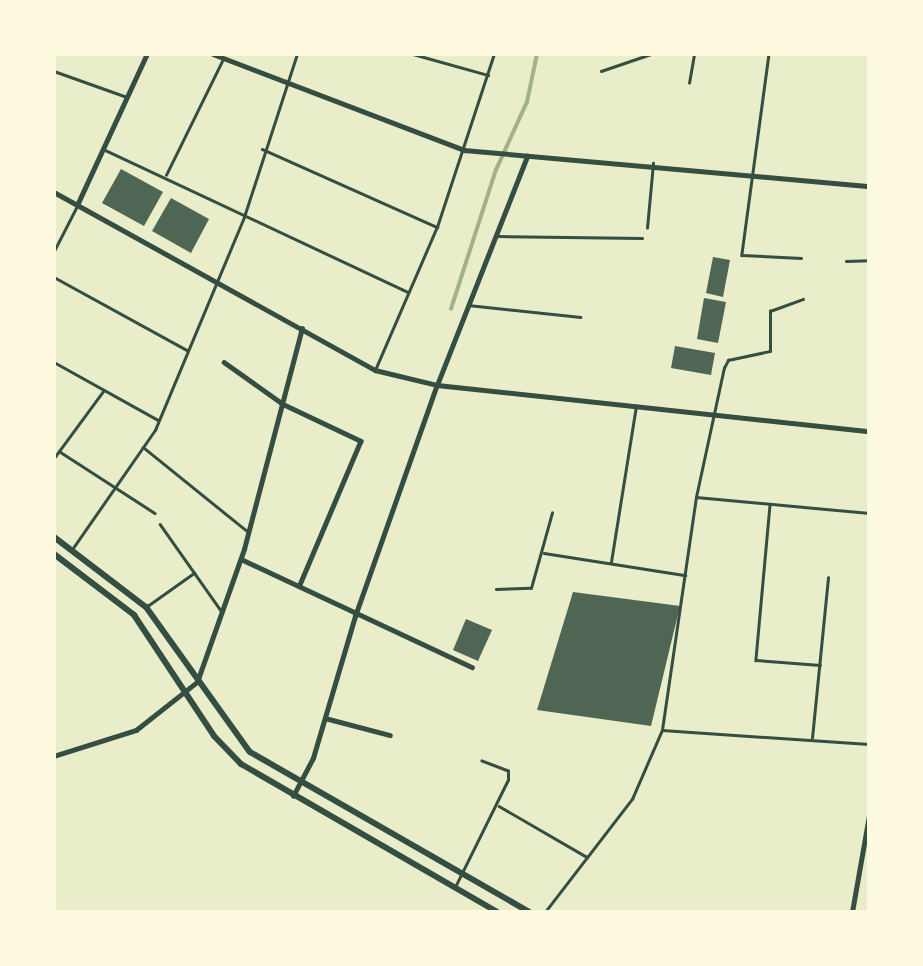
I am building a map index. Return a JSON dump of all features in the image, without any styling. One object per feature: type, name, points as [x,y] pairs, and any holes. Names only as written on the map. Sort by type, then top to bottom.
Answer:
[{"type":"street","points":[[78,203],[147,54]]},
{"type":"street","points":[[213,54],[288,79],[464,150],[653,163],[869,186]]},
{"type":"street","points":[[292,797],[325,718],[355,616],[437,385],[498,236],[527,156]]},
{"type":"street","points":[[54,192],[219,281],[375,370],[437,385],[869,431]]},
{"type":"street","points":[[54,755],[136,730],[186,694],[197,682],[249,532],[302,328]]},
{"type":"street","points":[[223,362],[283,404],[361,441],[300,585]]},
{"type":"street","points":[[54,537],[146,607],[197,682],[250,752],[529,912]]},
{"type":"street","points":[[54,554],[134,615],[227,751],[292,797],[497,912]]},
{"type":"street","points":[[241,558],[300,585],[355,616],[472,667]]},
{"type":"street","points":[[325,718],[390,734]]},
{"type":"street","points":[[852,912],[869,816]]},
{"type":"lane","points":[[72,549],[159,421],[244,216],[262,149],[297,54]]},
{"type":"lane","points":[[413,54],[488,75]]},
{"type":"lane","points":[[375,370],[438,227],[494,54]]},
{"type":"lane","points":[[601,71],[651,54]]},
{"type":"lane","points":[[689,83],[694,54]]},
{"type":"lane","points":[[769,54],[742,255],[801,258]]},
{"type":"lane","points":[[166,175],[223,58]]},
{"type":"lane","points":[[54,71],[128,97]]},
{"type":"lane","points":[[262,149],[438,227]]},
{"type":"lane","points":[[104,150],[166,175],[244,216],[408,292]]},
{"type":"lane","points":[[647,228],[653,163]]},
{"type":"lane","points":[[54,251],[78,203]]},
{"type":"lane","points":[[498,236],[642,238]]},
{"type":"lane","points":[[846,261],[869,260]]},
{"type":"lane","points":[[54,277],[187,351]]},
{"type":"lane","points":[[545,912],[632,799],[662,730],[696,497],[713,413],[728,360],[770,351],[770,311],[803,299]]},
{"type":"lane","points":[[468,304],[580,317]]},
{"type":"lane","points":[[54,362],[159,421]]},
{"type":"lane","points":[[54,458],[104,390]]},
{"type":"lane","points":[[611,562],[636,405]]},
{"type":"lane","points":[[143,447],[249,532]]},
{"type":"lane","points":[[58,451],[155,513]]},
{"type":"lane","points":[[696,497],[869,513]]},
{"type":"lane","points":[[770,505],[756,660],[820,665]]},
{"type":"lane","points":[[496,589],[531,588],[544,553],[552,513]]},
{"type":"lane","points":[[160,524],[222,612]]},
{"type":"lane","points":[[544,553],[685,575]]},
{"type":"lane","points":[[146,607],[194,573]]},
{"type":"lane","points":[[812,740],[828,578]]},
{"type":"lane","points":[[662,730],[869,744]]},
{"type":"lane","points":[[454,888],[499,806],[508,771],[482,761]]},
{"type":"lane","points":[[499,806],[587,857]]},
{"type":"building","points":[[121,169],[163,192],[144,226],[102,203]]},
{"type":"building","points":[[171,198],[209,219],[191,253],[152,231]]},
{"type":"building","points":[[713,257],[730,260],[723,297],[706,293]]},
{"type":"building","points":[[704,298],[726,302],[718,343],[697,339]]},
{"type":"building","points":[[675,346],[715,353],[711,375],[671,368]]},
{"type":"building","points":[[573,592],[680,606],[651,726],[537,710]]},
{"type":"building","points":[[466,619],[492,630],[478,661],[453,650]]},
{"type":"waterway","points":[[451,309],[496,170],[527,102],[537,54]]}]
